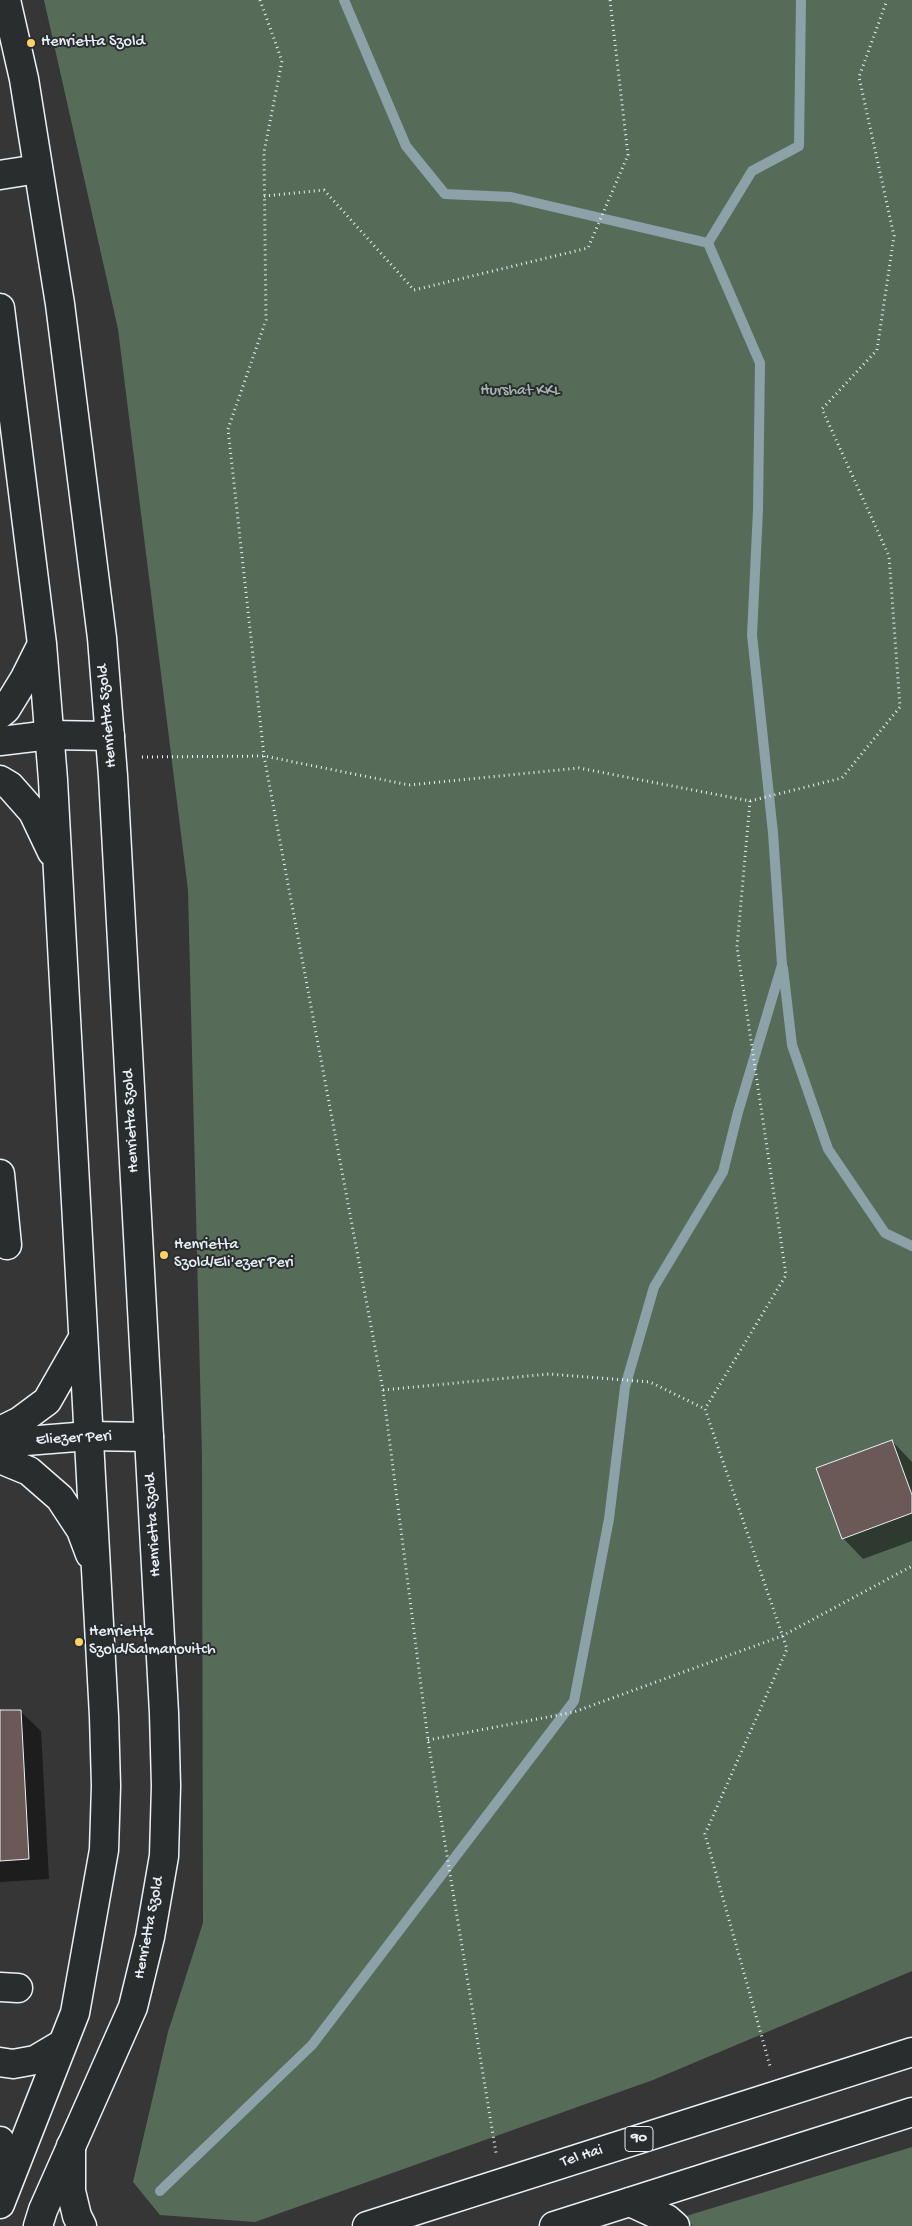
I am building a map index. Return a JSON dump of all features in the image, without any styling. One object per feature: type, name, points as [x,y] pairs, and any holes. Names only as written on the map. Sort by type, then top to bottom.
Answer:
[{"type":"main road","name":"Henrietta Szold","points":[[6,0],[24,79],[62,314],[102,638],[113,776],[164,1713],[166,1786],[164,1856],[150,1937],[133,2007],[43,2210],[38,2226]]},
{"type":"main road","points":[[0,175],[38,169]]},
{"type":"main road","points":[[0,308],[42,644],[50,735],[84,1338],[106,1786],[104,1850],[75,2013],[1,2199]]},
{"type":"main road","points":[[0,714],[6,709],[16,693],[42,644]]},
{"type":"main road","points":[[0,741],[50,735],[110,736]]},
{"type":"main road","points":[[0,780],[10,786],[32,812],[58,864]]},
{"type":"main road","points":[[0,1174],[6,1245]]},
{"type":"main road","points":[[0,1431],[20,1421],[47,1401],[84,1338]]},
{"type":"main road","name":"Eliezer Peri","points":[[0,1443],[89,1436],[149,1437]]},
{"type":"main road","points":[[0,1459],[29,1471],[60,1498],[81,1530],[96,1571]]},
{"type":"main road","points":[[0,2062],[13,2064],[35,2060],[62,2044]]},
{"type":"main road","name":"Tel Hai","points":[[367,2226],[912,2052]]},
{"type":"main road","points":[[554,2226],[912,2112]]},
{"type":"main road","points":[[0,2141],[14,2166]]},
{"type":"main road","points":[[71,2146],[71,2191],[77,2216],[82,2226]]},
{"type":"main road","points":[[630,2202],[667,2219],[675,2226]]},
{"type":"path","points":[[260,0],[282,61],[264,152],[266,320],[228,429],[264,756],[383,1390],[428,1740],[501,2183]]},
{"type":"path","points":[[264,196],[324,190],[414,290],[588,248],[628,156],[610,0]]},
{"type":"path","points":[[113,776],[135,757],[264,756],[409,785],[579,768],[750,801],[842,778],[900,707],[889,556],[822,409],[877,350],[894,236],[859,77],[887,0]]},
{"type":"path","points":[[705,1409],[786,1275],[737,947],[750,801]]},
{"type":"path","points":[[383,1390],[549,1374],[650,1382],[705,1409],[787,1649],[704,1834],[778,2095]]},
{"type":"path","points":[[428,1740],[574,1712],[782,1636],[912,1566]]},
{"type":"green space","name":"Hurshat KKL","points":[[44,0],[912,0],[912,1971],[653,2080],[255,2222],[160,2215],[133,2182],[168,2032],[203,1923],[202,1456],[188,890],[118,329]]},
{"type":"green space","points":[[912,2147],[912,2226],[693,2226],[683,2217]]},
{"type":"building","points":[[892,1440],[912,1495],[912,1513],[842,1539],[816,1468]]},
{"type":"building","points":[[0,1710],[21,1710],[29,1859],[0,1861]]},
{"type":"waterway","points":[[344,0],[406,146],[445,194],[511,197],[708,243],[752,171],[799,146],[801,0]]},
{"type":"waterway","points":[[160,2191],[312,2045],[574,1701],[609,1519],[625,1387],[654,1287],[723,1172],[738,1112],[782,965],[773,833],[752,635],[758,510],[760,363],[708,243]]},
{"type":"waterway","points":[[783,968],[792,1045],[828,1149],[885,1233],[912,1246]]},
{"type":"place","name":"Henrietta Szold","points":[[31,43]]},
{"type":"place","name":"Henrietta Szold/Eli'ezer Peri","points":[[164,1255]]},
{"type":"place","name":"Henrietta Szold/Salmanovitch","points":[[79,1642]]}]
